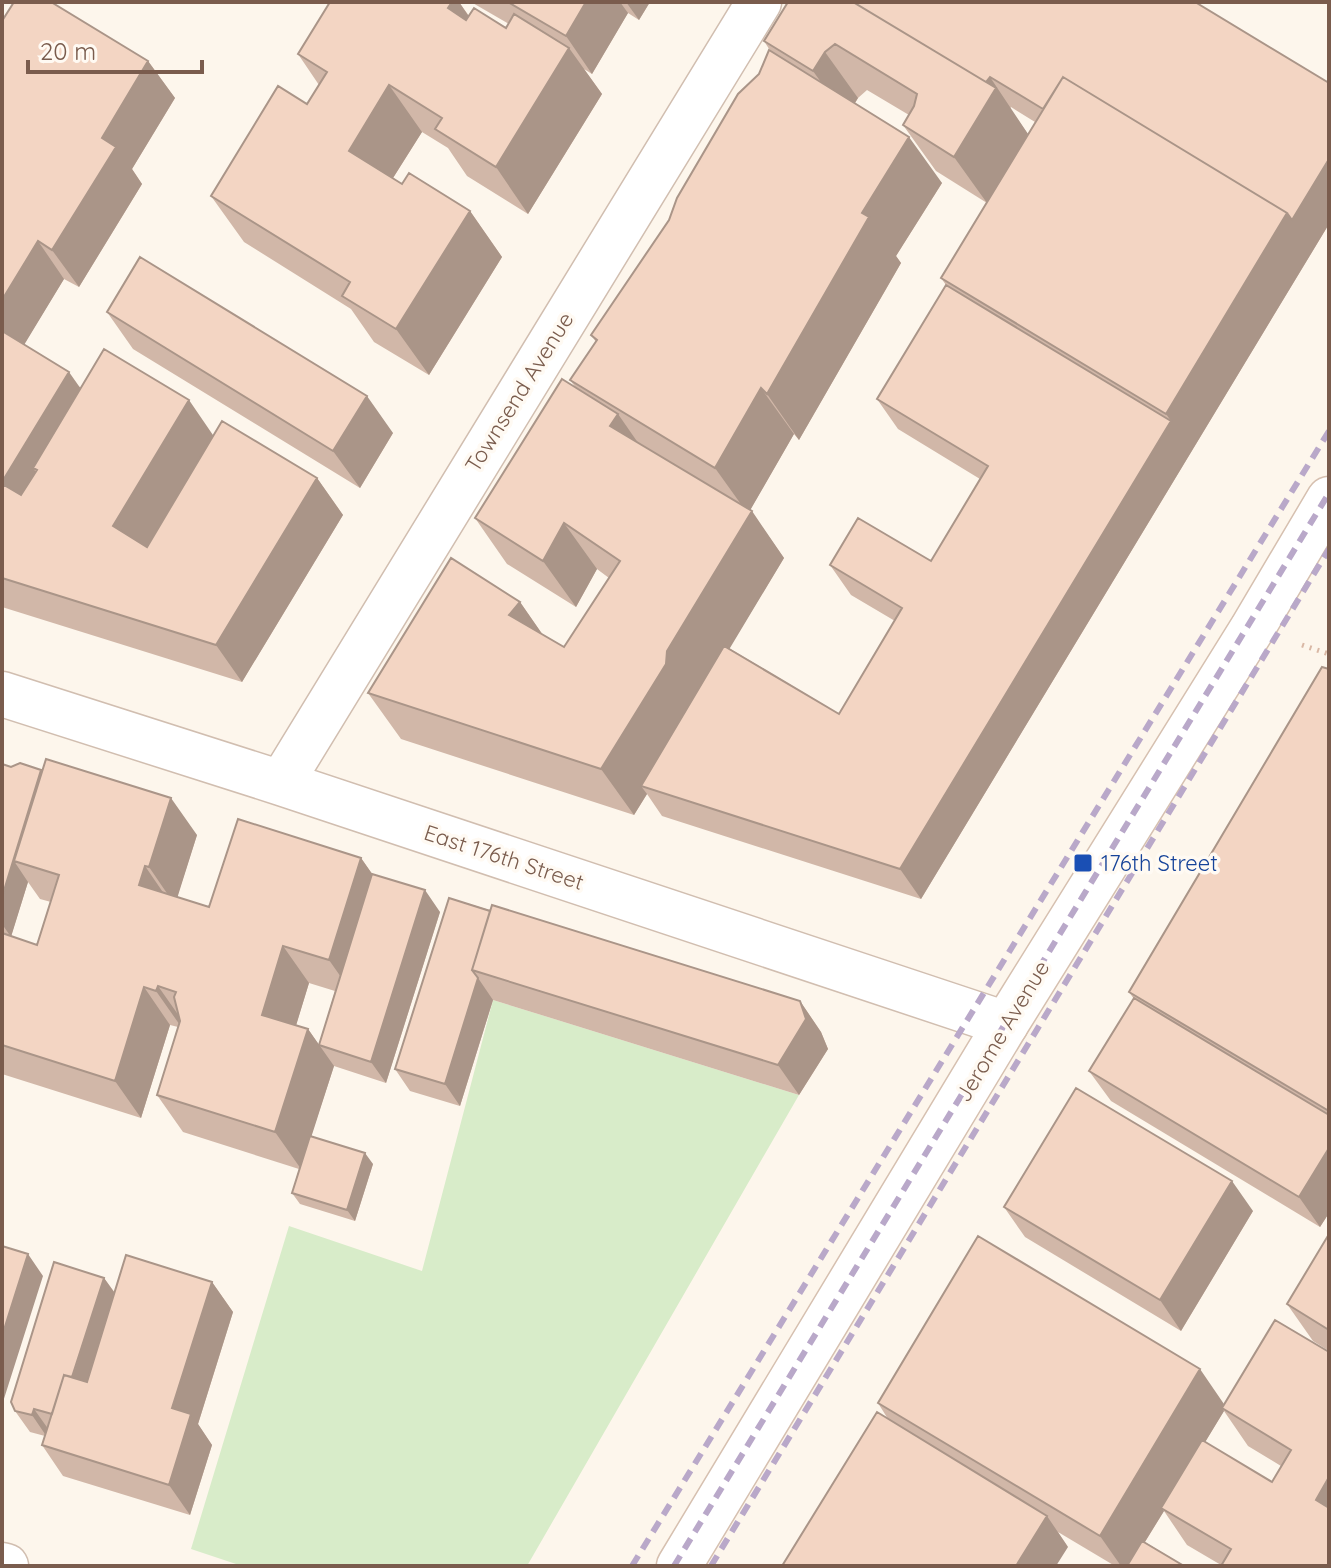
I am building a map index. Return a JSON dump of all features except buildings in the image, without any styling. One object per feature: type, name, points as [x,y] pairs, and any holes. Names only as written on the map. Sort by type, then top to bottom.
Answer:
[{"type":"street","name":"Townsend Avenue","points":[[281,783],[759,2]]},
{"type":"street","name":"Jerome Avenue","points":[[679,1566],[1006,1024],[1252,629],[1329,499]]},
{"type":"street","name":"East 176th Street","points":[[2,694],[281,783],[1006,1024]]},
{"type":"green space","points":[[493,1000],[799,1095],[527,1566],[242,1566],[191,1549],[289,1226],[422,1271]]},
{"type":"railway","points":[[632,1566],[1329,431]]},
{"type":"railway","points":[[674,1566],[1329,493]]},
{"type":"railway","points":[[711,1566],[1329,549]]},
{"type":"place","name":"176th Street","points":[[1083,863]]}]
